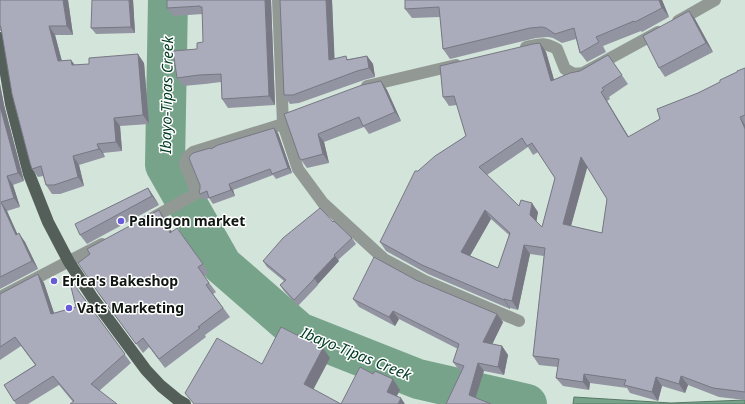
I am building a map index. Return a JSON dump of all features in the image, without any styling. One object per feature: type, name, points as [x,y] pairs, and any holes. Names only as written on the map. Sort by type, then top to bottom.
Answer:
[{"type":"main road","points":[[0,38],[11,104],[29,174],[48,222],[69,262],[92,298],[146,370],[161,386],[185,404]]},
{"type":"street","points":[[278,0],[283,121],[298,169],[323,203],[384,259],[425,282],[519,321]]},
{"type":"street","points":[[516,50],[538,44],[549,44],[557,48],[564,69],[574,74],[584,73],[715,0]]},
{"type":"street","points":[[359,89],[470,61]]},
{"type":"street","points":[[137,226],[197,193],[185,164],[187,157],[193,152],[283,121],[297,112]]},
{"type":"street","points":[[0,297],[110,240]]},
{"type":"shaded area","points":[[574,397],[671,403],[745,400],[745,404],[573,404]]},
{"type":"building","points":[[0,0],[63,0],[67,26],[49,26],[58,61],[71,60],[72,65],[89,64],[89,58],[138,54],[143,115],[114,118],[116,142],[97,144],[99,149],[73,156],[78,177],[54,185],[46,185],[41,166],[32,169],[12,94],[0,25]]},
{"type":"building","points":[[92,0],[129,0],[131,27],[91,28]]},
{"type":"building","points":[[167,0],[265,0],[269,96],[222,99],[221,74],[177,78],[173,51],[197,49],[197,43],[203,42],[202,7],[167,8]]},
{"type":"building","points":[[280,0],[326,0],[329,60],[346,56],[347,60],[367,56],[369,68],[293,95],[284,95]]},
{"type":"building","points":[[405,0],[659,0],[662,8],[635,22],[634,21],[596,37],[599,42],[580,53],[574,28],[555,34],[542,27],[530,28],[443,49],[439,7],[405,9]]},
{"type":"building","points":[[689,11],[706,43],[659,68],[643,36]]},
{"type":"building","points":[[540,43],[551,81],[570,73],[580,71],[608,55],[622,75],[602,88],[604,90],[601,92],[628,137],[660,119],[657,109],[698,93],[745,68],[745,115],[740,117],[745,129],[745,392],[713,388],[681,376],[679,384],[656,377],[652,392],[624,385],[626,380],[584,374],[583,382],[556,378],[559,359],[533,356],[545,248],[524,245],[512,301],[504,300],[422,265],[380,242],[415,171],[418,171],[435,156],[466,136],[454,96],[443,97],[440,66]],"holes":[[[522,138],[527,146],[532,143],[555,178],[542,227],[530,215],[532,203],[521,200],[519,206],[479,167]],[[581,157],[607,199],[602,233],[563,224]],[[485,210],[510,233],[498,268],[461,252]]]},
{"type":"building","points":[[381,81],[395,112],[363,126],[359,117],[318,134],[323,154],[301,160],[284,114],[362,85]]},
{"type":"building","points":[[0,106],[18,173],[7,176],[14,198],[1,202],[16,235],[19,233],[32,261],[0,277]]},
{"type":"building","points":[[274,128],[288,168],[272,174],[270,169],[229,184],[231,190],[209,198],[207,191],[200,194],[200,185],[189,158],[193,153],[211,149],[218,145]]},
{"type":"building","points":[[148,188],[152,196],[80,235],[75,224]]},
{"type":"building","points":[[320,208],[333,222],[334,221],[352,238],[334,255],[335,256],[294,300],[280,285],[286,280],[263,261],[283,238]]},
{"type":"building","points":[[159,210],[170,233],[177,228],[203,264],[198,267],[209,283],[206,285],[223,308],[198,327],[200,328],[159,359],[143,338],[136,344],[78,263],[90,254],[87,249]]},
{"type":"building","points":[[374,257],[416,280],[497,314],[483,342],[502,346],[498,367],[478,363],[469,395],[491,404],[446,404],[464,366],[453,362],[459,344],[393,311],[389,317],[353,299]]},
{"type":"building","points":[[38,274],[51,314],[76,307],[68,275],[125,354],[91,384],[117,404],[70,404],[74,401],[53,376],[14,401],[4,385],[36,365],[15,337],[0,347],[0,294]]},
{"type":"building","points":[[281,327],[323,348],[304,384],[341,404],[194,404],[185,393],[217,338],[262,364]]},
{"type":"building","points":[[360,367],[373,374],[375,371],[393,379],[387,392],[401,398],[398,404],[341,404]]},
{"type":"waterway","name":"Ibayo-Tipas Creek","points":[[168,0],[165,165],[222,265],[299,332],[418,379],[527,404]]},
{"type":"place","name":"Palingon market","points":[[121,221]]},
{"type":"place","name":"Erica's Bakeshop","points":[[54,281]]},
{"type":"place","name":"Vats Marketing","points":[[69,308]]}]
